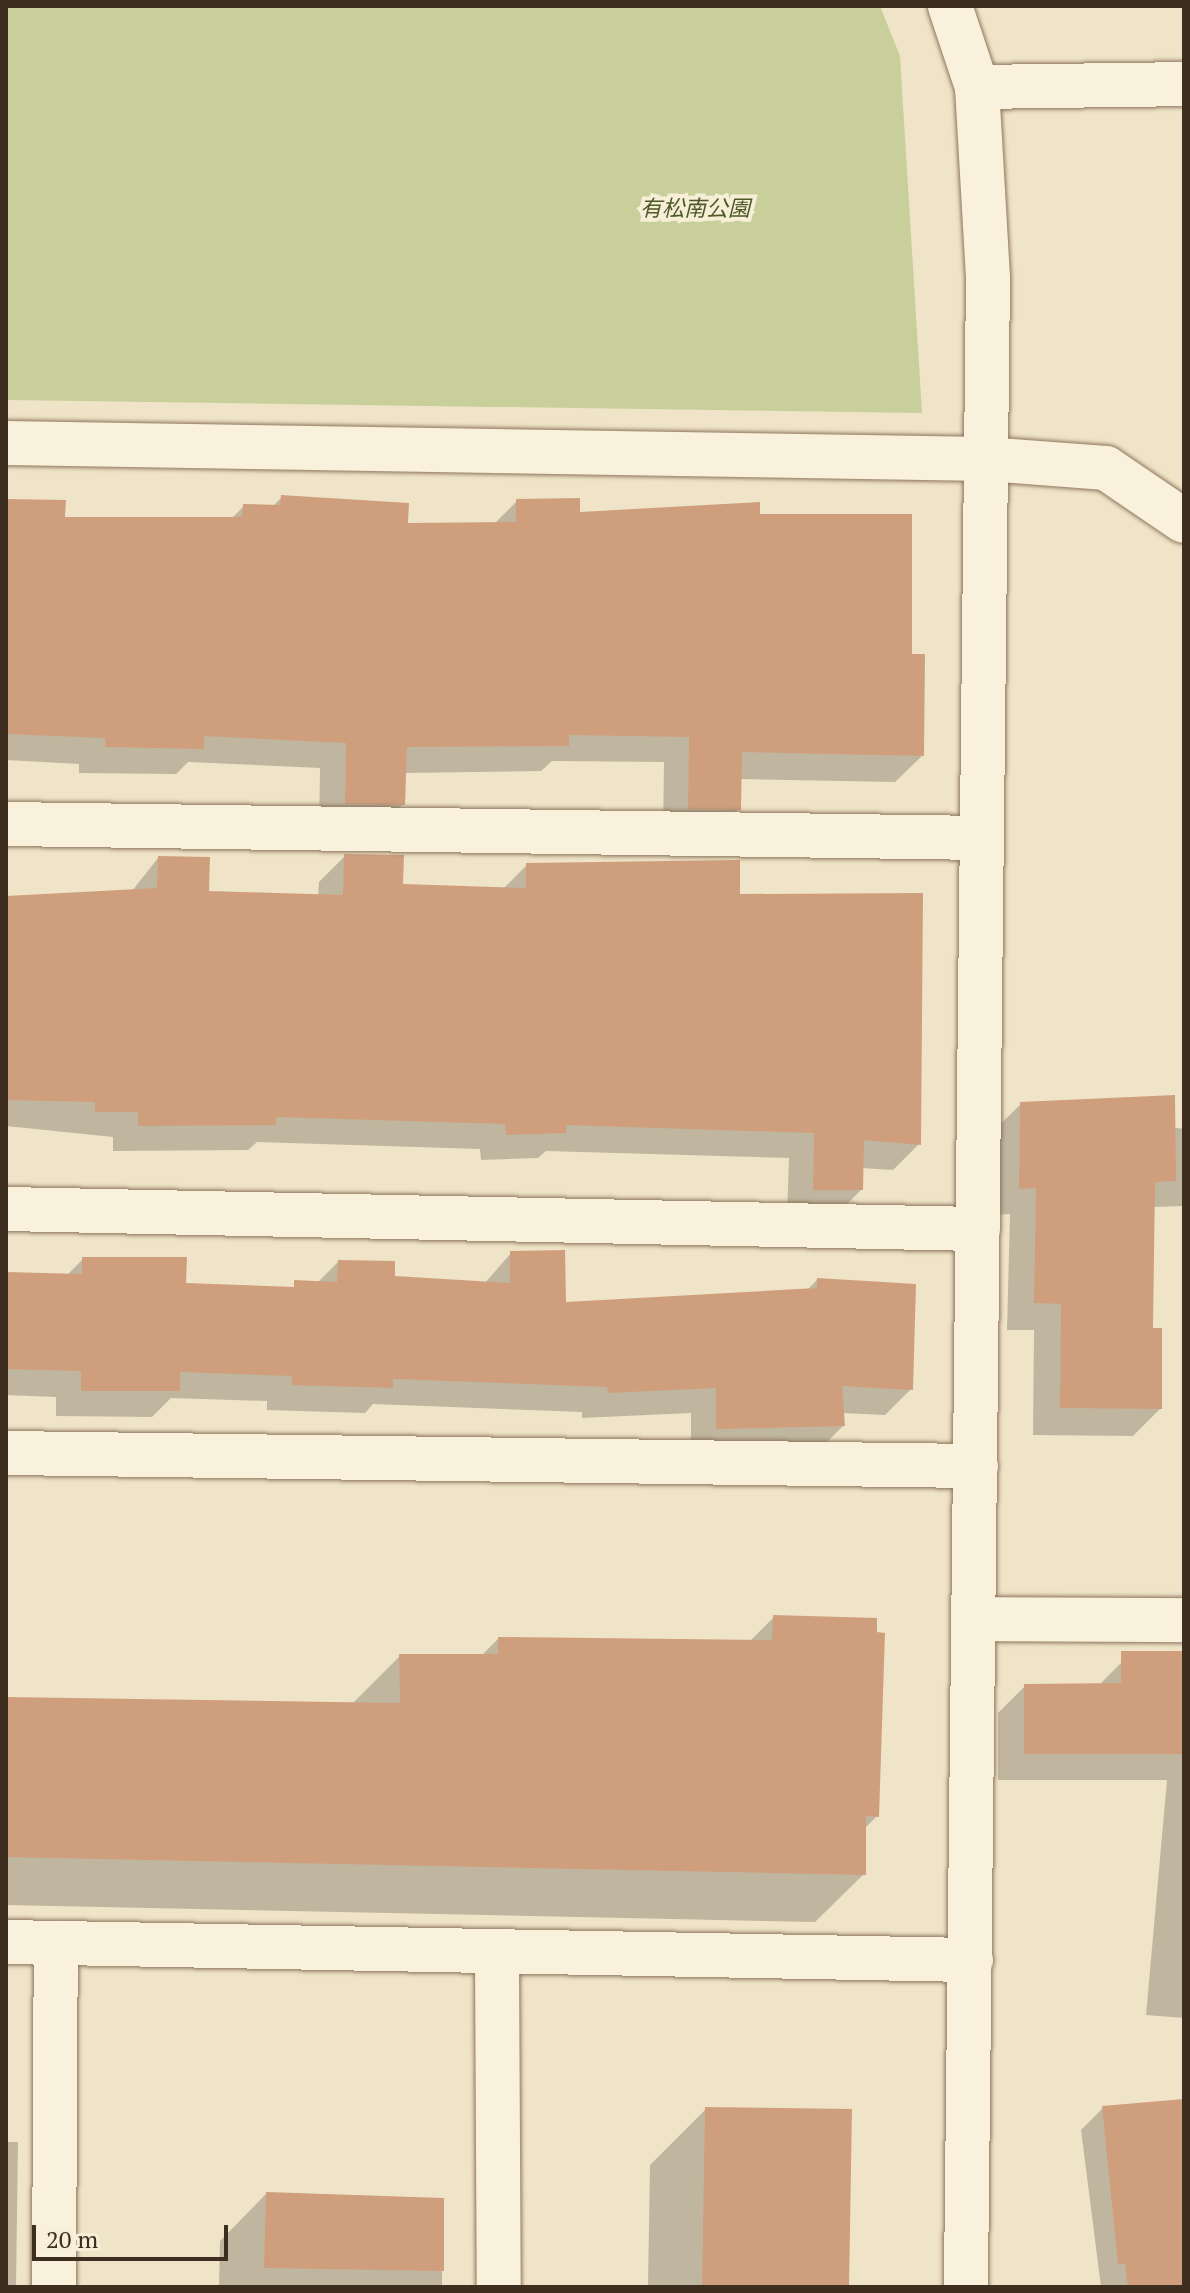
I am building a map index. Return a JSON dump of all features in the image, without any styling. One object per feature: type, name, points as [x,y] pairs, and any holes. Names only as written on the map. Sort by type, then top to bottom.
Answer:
[{"type":"street","points":[[950,6],[977,87],[988,277],[966,2287]]},
{"type":"street","points":[[977,87],[1184,84]]},
{"type":"street","points":[[6,443],[986,459],[1106,468],[1184,521]]},
{"type":"street","points":[[6,824],[982,838]]},
{"type":"street","points":[[6,1209],[978,1229]]},
{"type":"street","points":[[6,1453],[976,1466]]},
{"type":"street","points":[[974,1619],[1184,1620]]},
{"type":"street","points":[[6,1942],[497,1956],[971,1960]]},
{"type":"street","points":[[54,2287],[56,1944]]},
{"type":"street","points":[[497,1956],[499,2287]]},
{"type":"green space","name":"有松南公園","points":[[6,6],[880,6],[900,56],[922,413],[6,400]]},
{"type":"building","points":[[281,495],[409,503],[408,523],[516,522],[516,499],[580,498],[580,512],[760,502],[760,514],[912,514],[912,654],[925,654],[924,756],[742,752],[741,810],[688,809],[689,737],[569,735],[569,746],[407,747],[405,805],[345,804],[346,743],[204,736],[204,749],[105,747],[105,738],[6,734],[6,499],[66,500],[65,517],[242,517],[243,504],[280,505]]},
{"type":"building","points":[[344,854],[404,855],[403,884],[526,888],[526,863],[740,860],[740,894],[923,893],[921,1145],[864,1140],[863,1190],[813,1190],[814,1133],[566,1125],[566,1133],[506,1135],[505,1124],[276,1117],[276,1125],[138,1126],[138,1112],[95,1112],[95,1102],[6,1100],[6,896],[157,888],[158,856],[210,857],[209,891],[343,895]]},
{"type":"building","points":[[1175,1095],[1176,1181],[1155,1182],[1153,1328],[1162,1328],[1162,1409],[1060,1408],[1061,1304],[1034,1303],[1036,1188],[1019,1189],[1020,1102]]},
{"type":"building","points":[[565,1250],[566,1302],[817,1288],[817,1278],[916,1284],[913,1390],[842,1386],[845,1426],[716,1429],[716,1388],[608,1393],[607,1387],[393,1379],[393,1388],[292,1385],[292,1376],[180,1372],[180,1391],[81,1391],[81,1371],[6,1369],[6,1272],[82,1274],[82,1257],[187,1257],[186,1283],[294,1287],[294,1280],[337,1282],[338,1260],[395,1261],[395,1276],[510,1283],[510,1251]]},
{"type":"building","points":[[773,1615],[877,1618],[877,1632],[885,1633],[879,1817],[866,1816],[866,1875],[6,1857],[6,1697],[400,1703],[399,1654],[498,1654],[498,1637],[772,1640]]},
{"type":"building","points":[[1121,1651],[1184,1651],[1184,1754],[1024,1754],[1024,1684],[1121,1683]]},
{"type":"building","points":[[1184,2099],[1184,2287],[1128,2287],[1125,2264],[1118,2264],[1102,2106]]},
{"type":"building","points":[[705,2107],[852,2109],[849,2287],[702,2287]]},
{"type":"building","points":[[266,2192],[444,2198],[444,2271],[264,2268]]}]
